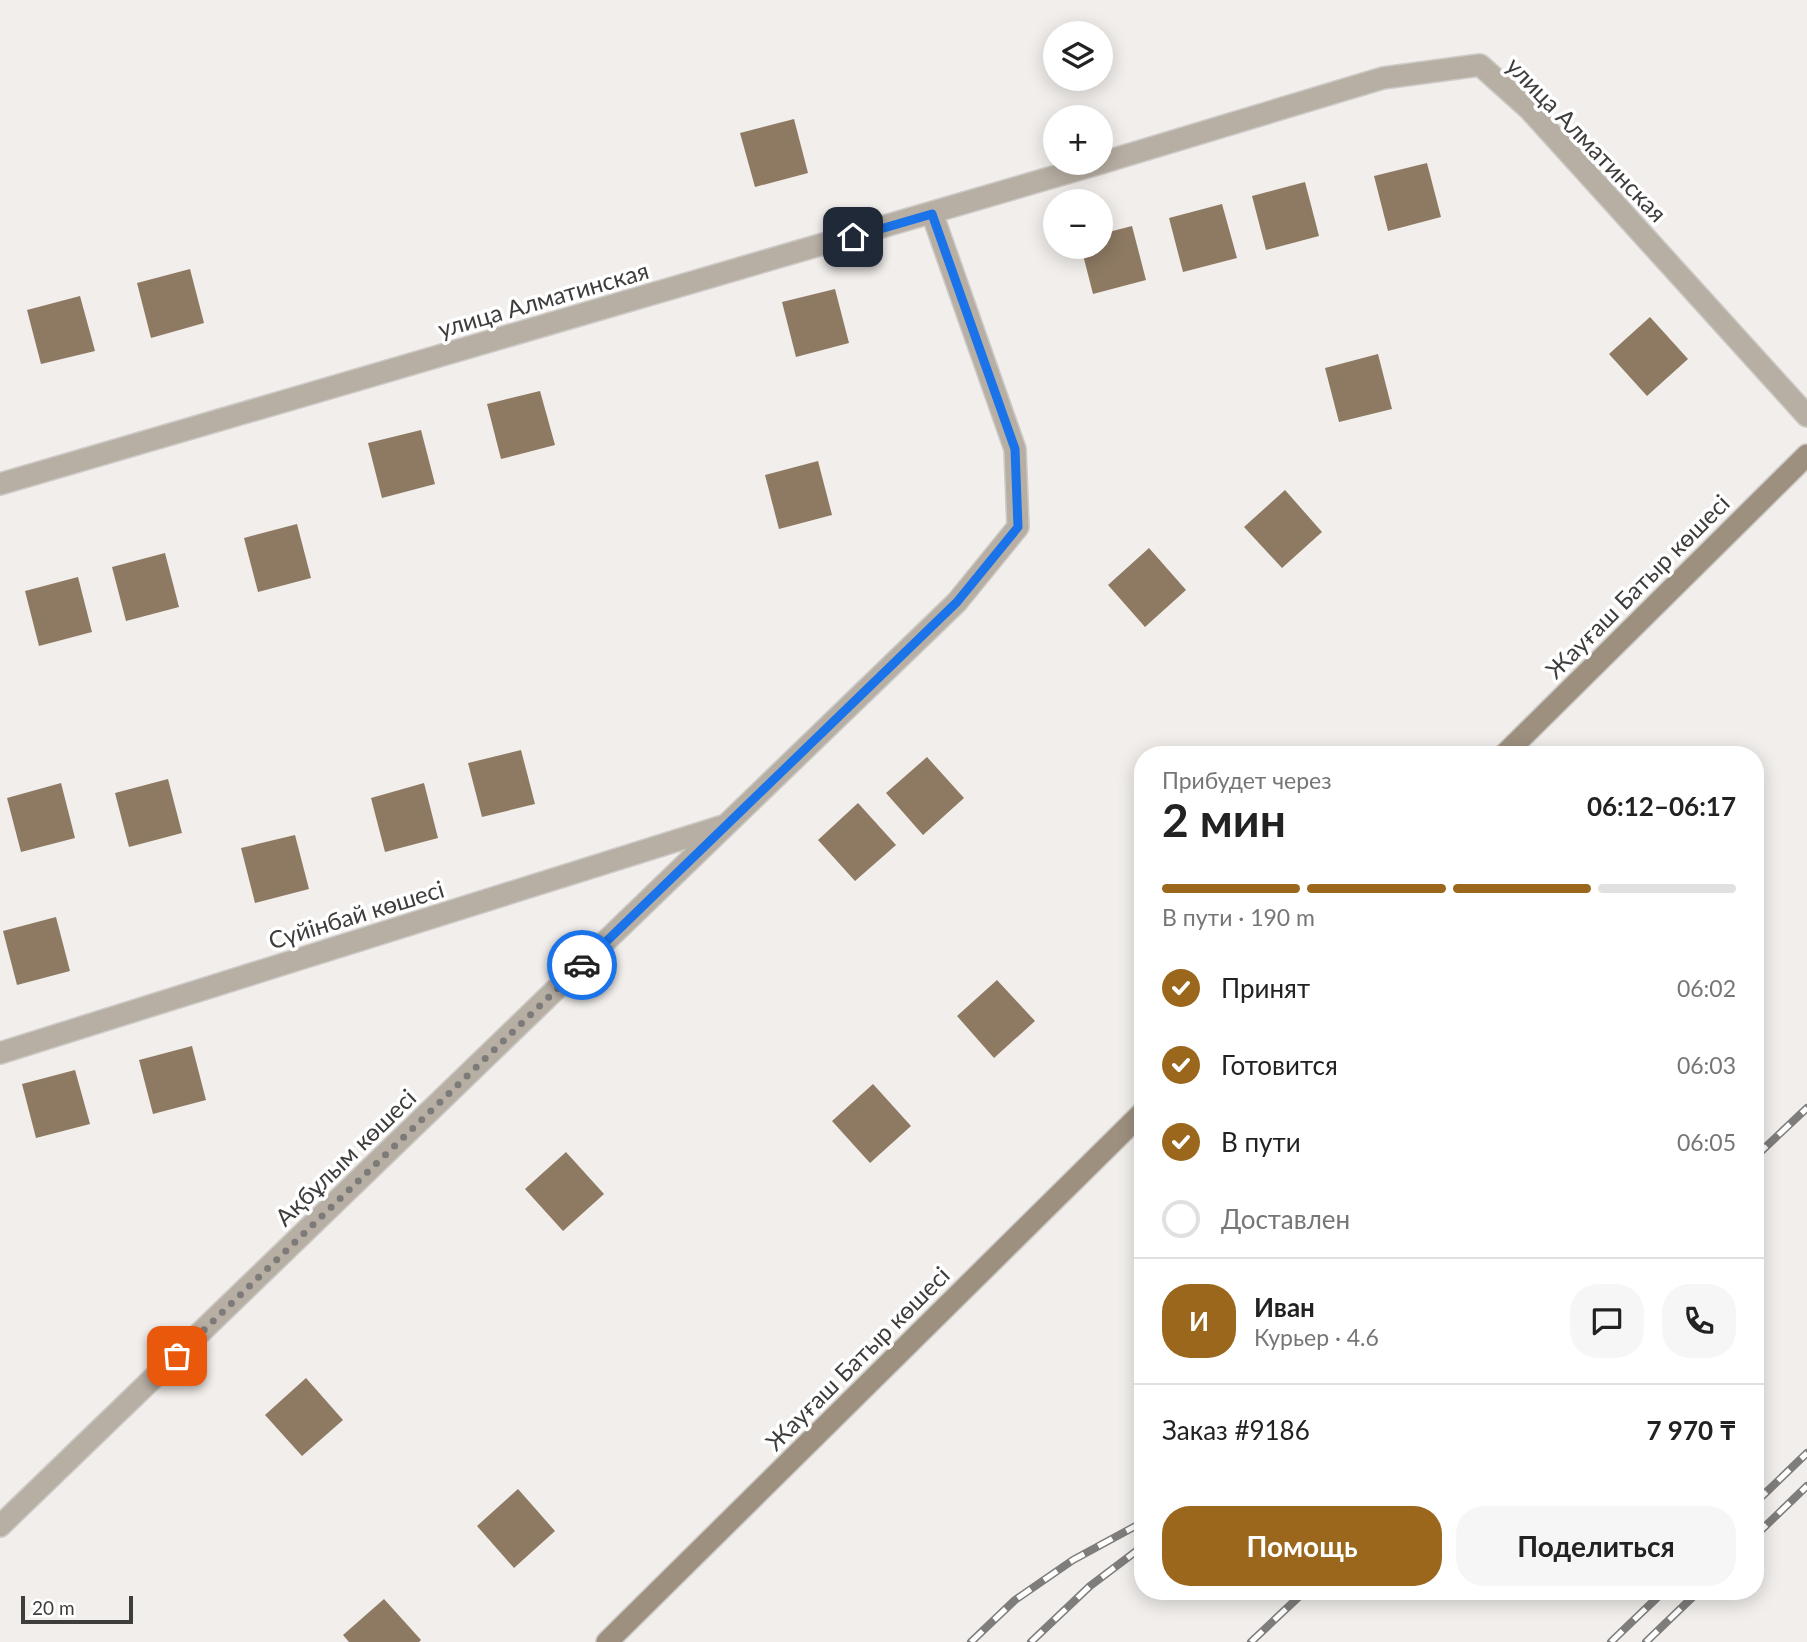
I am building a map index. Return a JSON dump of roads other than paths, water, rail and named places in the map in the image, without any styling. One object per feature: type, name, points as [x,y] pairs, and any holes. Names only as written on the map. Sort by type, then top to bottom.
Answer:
[{"type":"main road","name":"Жауғаш Батыр көшесі","points":[[1512,746],[1807,455]]},
{"type":"main road","name":"Жауғаш Батыр көшесі","points":[[607,1642],[1134,1121]]},
{"type":"street","name":"улица Алматинская","points":[[1113,159],[1383,78],[1480,65],[1529,109],[1807,416]]},
{"type":"street","name":"улица Алматинская","points":[[0,484],[1061,175]]},
{"type":"street","name":"Ақбұлым көшесі","points":[[0,1526],[957,602],[1018,527],[1015,449],[932,214]]},
{"type":"street","name":"Сүйінбай көшесі","points":[[0,1053],[727,825]]},
{"type":"railway","points":[[1764,1149],[1807,1108]]},
{"type":"railway","points":[[1764,1494],[1807,1453]]},
{"type":"railway","points":[[1764,1527],[1807,1486]]},
{"type":"railway","points":[[971,1642],[1015,1600],[1073,1560],[1134,1527]]},
{"type":"railway","points":[[1031,1642],[1090,1586],[1134,1553]]},
{"type":"railway","points":[[1251,1642],[1295,1600]]},
{"type":"railway","points":[[1611,1642],[1655,1600]]},
{"type":"railway","points":[[1646,1642],[1690,1600]]}]
